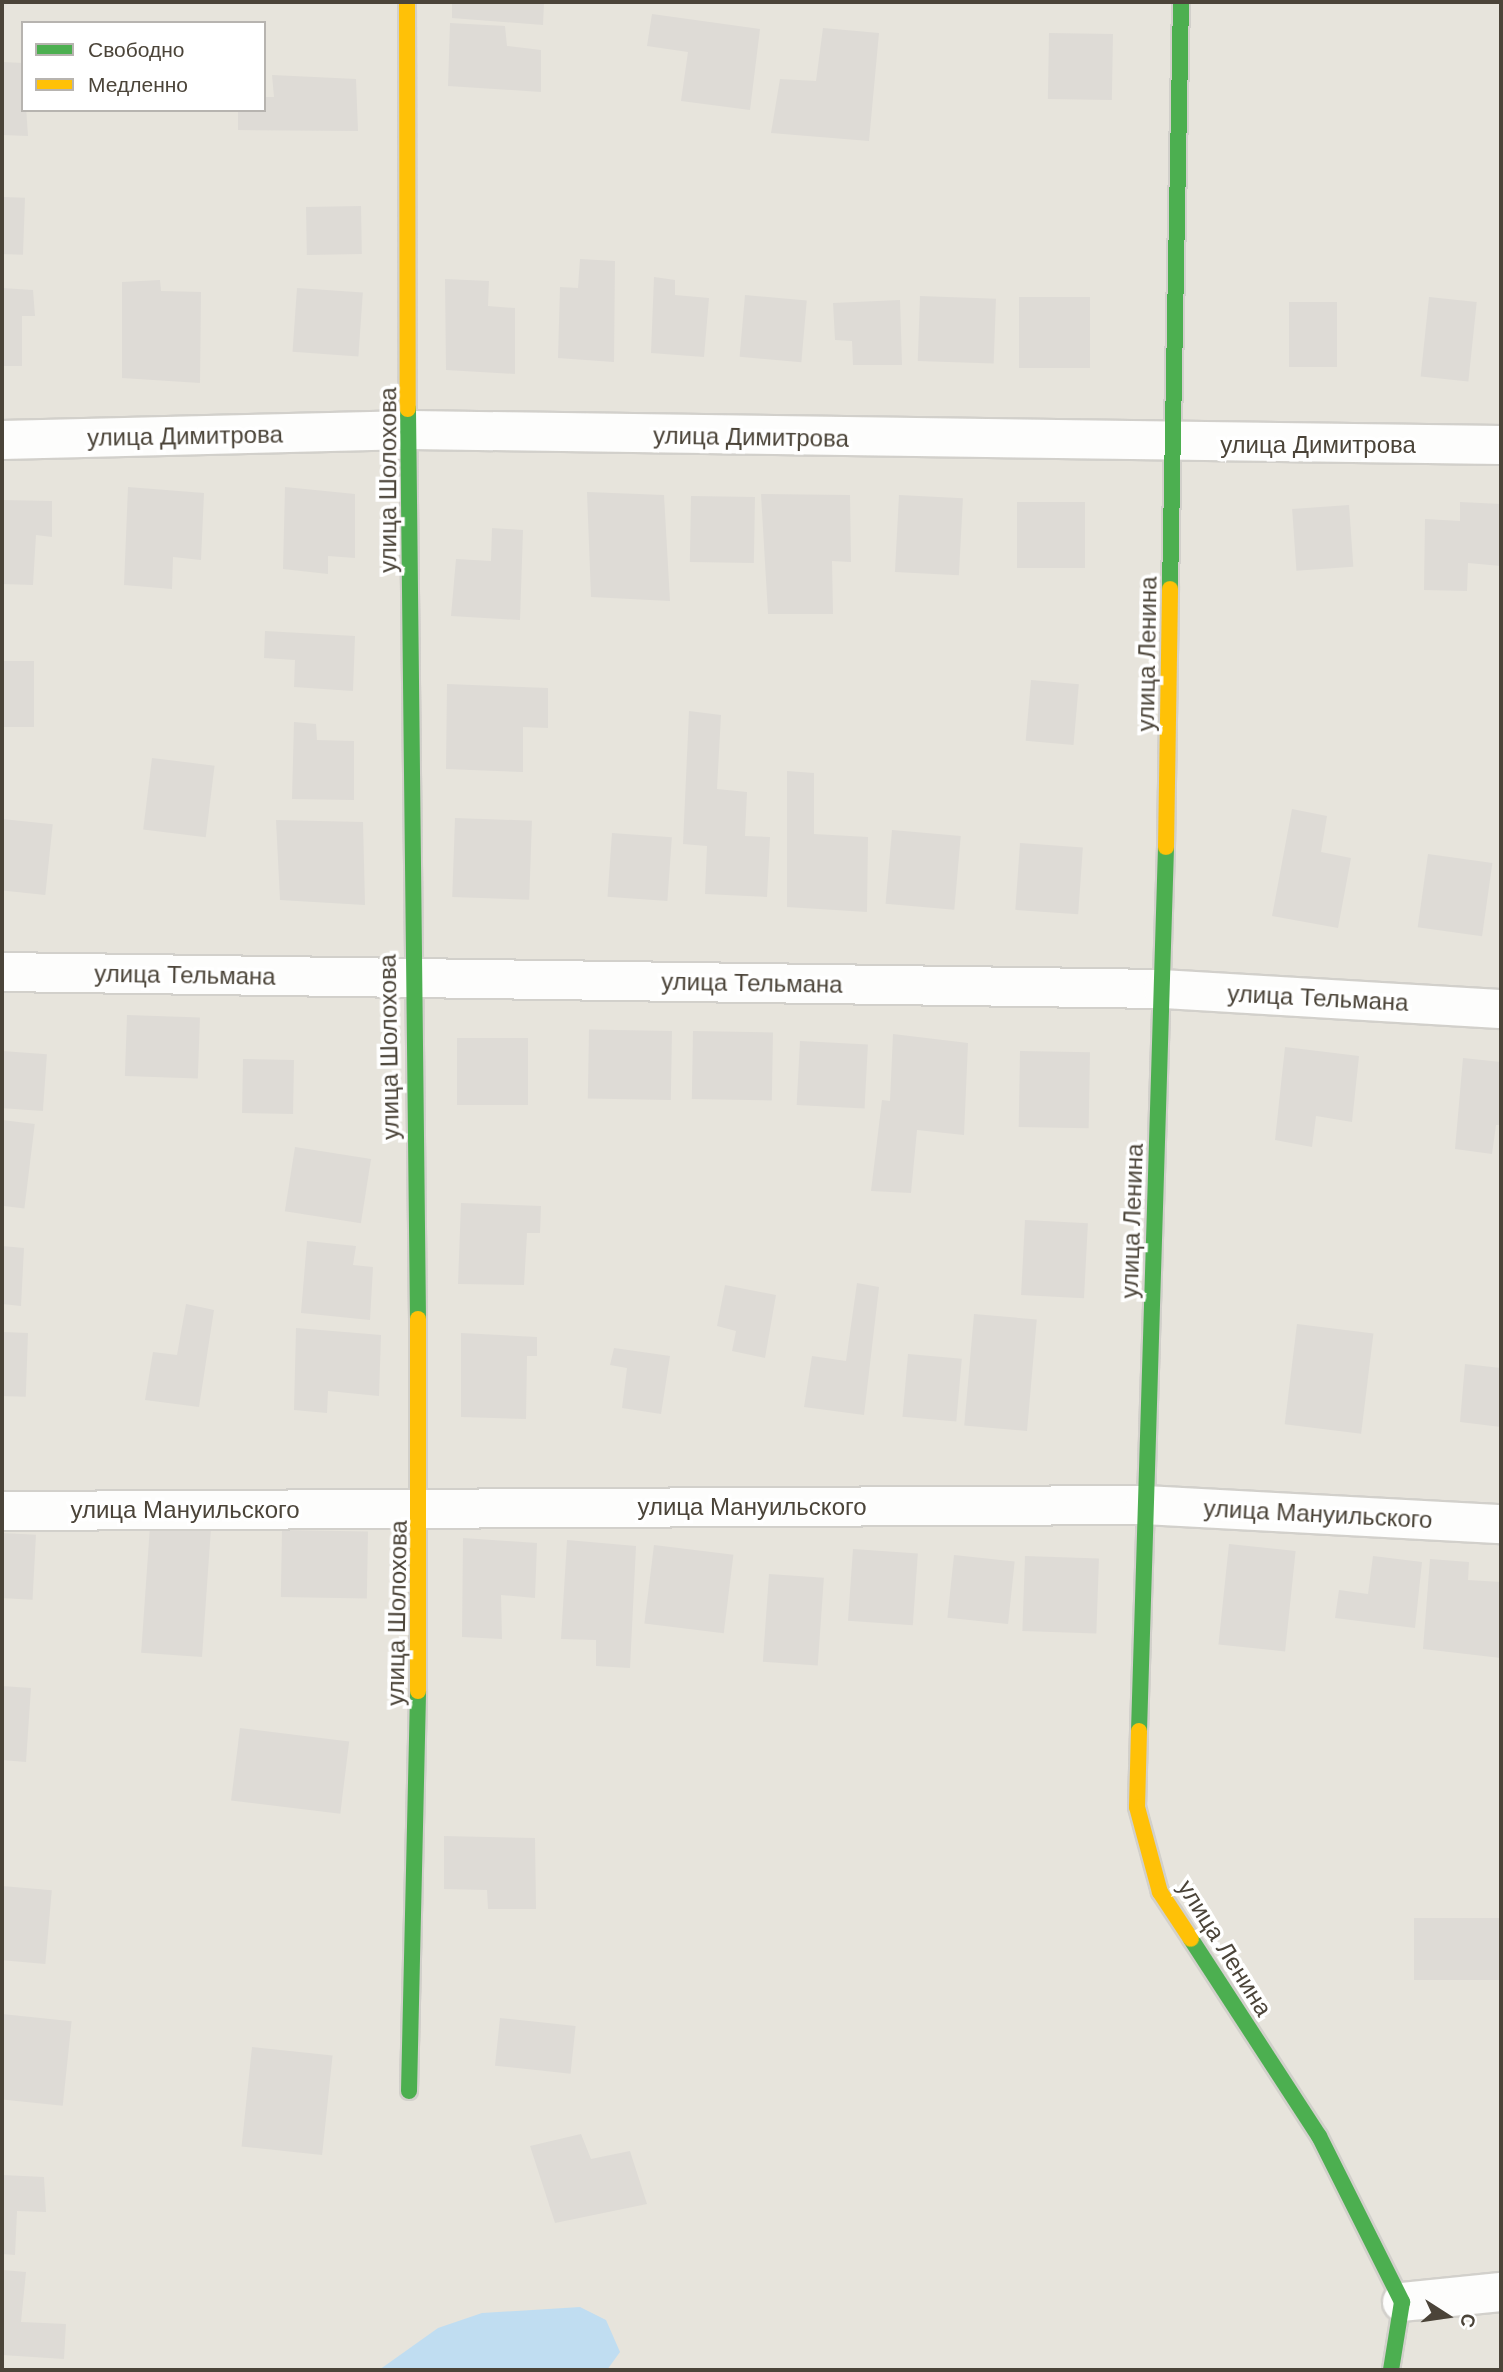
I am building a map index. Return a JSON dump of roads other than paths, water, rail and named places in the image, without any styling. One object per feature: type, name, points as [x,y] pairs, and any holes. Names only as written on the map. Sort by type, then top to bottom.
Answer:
[{"type":"street","name":"улица Шолохова","points":[[407,2],[412,430],[410,978],[422,1509],[409,2091]]},
{"type":"street","name":"улица Ленина","points":[[1181,2],[1163,989],[1137,1807],[1160,1892],[1319,2136],[1402,2302]]},
{"type":"street","name":"улица Димитрова","points":[[2,440],[412,430],[1174,445],[1501,445]]},
{"type":"street","name":"улица Тельмана","points":[[2,972],[1163,989],[1501,1009]]},
{"type":"street","name":"улица Мануильского","points":[[2,1511],[1145,1505],[1501,1524]]},
{"type":"street","points":[[1391,2370],[1402,2302],[1501,2292]]},
{"type":"water","points":[[580,2307],[606,2320],[620,2352],[607,2370],[379,2370],[438,2328],[482,2313]]}]
